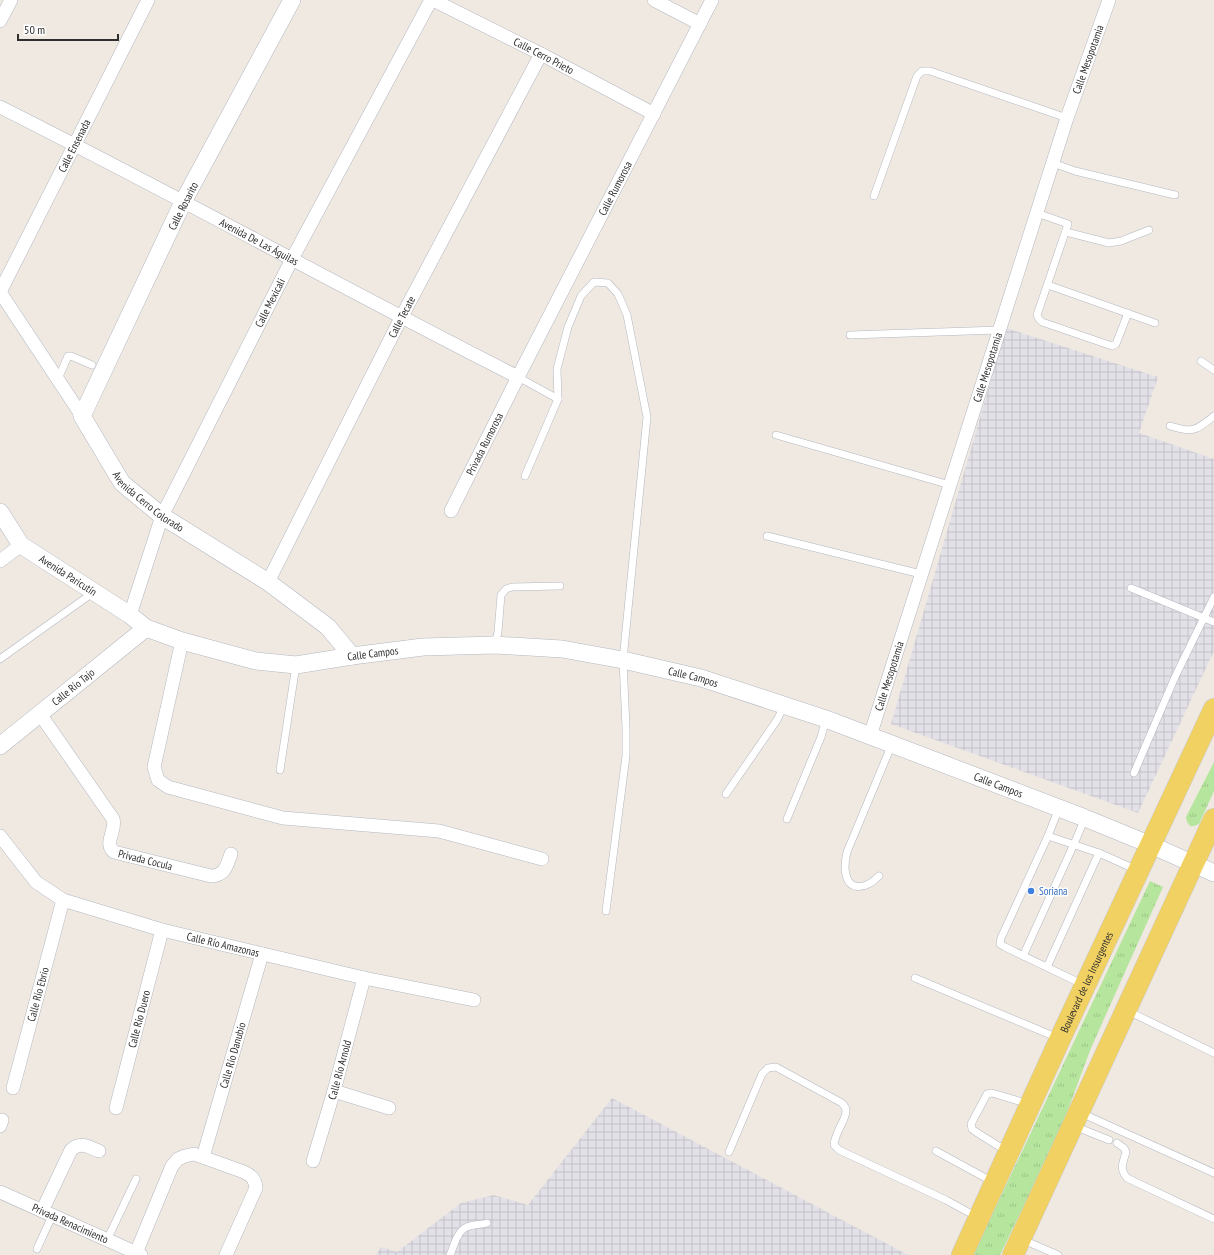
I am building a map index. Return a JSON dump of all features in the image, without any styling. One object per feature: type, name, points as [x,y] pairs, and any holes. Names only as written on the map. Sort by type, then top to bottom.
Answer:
[{"type":"main road","name":"Boulevard de los Insurgentes","points":[[962,1255],[1060,1039],[1214,709]]},
{"type":"main road","points":[[1017,1247],[1214,819]]},
{"type":"street","points":[[0,21],[11,0]]},
{"type":"street","name":"Calle Ensenada","points":[[0,292],[148,0]]},
{"type":"street","name":"Calle Rosarito","points":[[82,416],[183,202],[292,0]]},
{"type":"street","name":"Calle Cerro Prieto","points":[[432,0],[541,54],[654,114]]},
{"type":"street","name":"Calle Mexicali","points":[[130,615],[162,516],[292,259],[432,0]]},
{"type":"street","points":[[654,0],[700,24]]},
{"type":"street","name":"Calle Rumorosa","points":[[518,377],[712,0]]},
{"type":"street","name":"Calle Mesopotamia","points":[[870,736],[1067,118],[1109,0]]},
{"type":"street","name":"Calle Tecate","points":[[268,582],[401,318],[541,54]]},
{"type":"street","name":"Avenida De Las Águilas","points":[[0,107],[74,144],[401,318],[518,377]]},
{"type":"street","name":"Avenida Cerro Colorado","points":[[0,292],[82,416],[122,483],[162,516],[268,582],[328,627],[352,656]]},
{"type":"street","name":"Privada Rumorosa","points":[[451,511],[518,377]]},
{"type":"street","name":"Avenida Paricutín","points":[[0,512],[21,545],[130,615],[146,628]]},
{"type":"street","points":[[0,561],[21,545]]},
{"type":"street","name":"Calle Campos","points":[[146,628],[182,641],[256,661],[296,665],[422,647],[495,645],[562,649],[624,660],[701,678],[826,720],[1085,818],[1214,873]]},
{"type":"street","name":"Calle Río Tajo","points":[[0,746],[146,628]]},
{"type":"street","points":[[182,641],[154,767],[158,780],[168,787],[283,818],[439,831],[542,859]]},
{"type":"street","name":"Privada Cocula","points":[[40,714],[114,819],[109,844],[110,849],[114,852],[211,876],[224,872],[231,854]]},
{"type":"street","name":"Calle Río Amazonas","points":[[0,836],[36,882],[63,900],[162,930],[364,978],[474,1000]]},
{"type":"street","name":"Calle Río Ebrio","points":[[13,1088],[63,900]]},
{"type":"street","name":"Calle Río Duero","points":[[116,1108],[162,930]]},
{"type":"street","name":"Calle Río Danubio","points":[[203,1157],[262,954]]},
{"type":"street","name":"Calle Río Arnold","points":[[313,1161],[334,1091],[364,978]]},
{"type":"street","points":[[334,1091],[389,1108]]},
{"type":"street","points":[[47,1213],[70,1150],[81,1144],[99,1151]]},
{"type":"street","points":[[139,1254],[172,1166],[178,1159],[194,1154],[251,1175],[256,1181],[256,1188],[226,1255]]},
{"type":"street","name":"Privada Renacimiento","points":[[0,1192],[139,1254]]},
{"type":"lane","points":[[874,196],[917,76],[922,71],[930,71],[1067,118]]},
{"type":"lane","points":[[1053,163],[1075,171],[1175,195]]},
{"type":"lane","points":[[1037,213],[1068,224],[1037,315],[1039,320],[1112,346],[1116,344],[1128,313]]},
{"type":"lane","points":[[1066,232],[1108,242],[1121,241],[1149,230]]},
{"type":"lane","points":[[525,476],[558,399],[557,369],[568,327],[581,296],[594,282],[608,283],[618,294],[627,315],[647,417],[624,660],[626,756],[606,911]]},
{"type":"lane","points":[[1048,285],[1155,323]]},
{"type":"lane","points":[[850,334],[999,330]]},
{"type":"lane","points":[[58,380],[68,356],[92,365]]},
{"type":"lane","points":[[1201,361],[1214,370]]},
{"type":"lane","points":[[518,377],[558,399]]},
{"type":"lane","points":[[1170,426],[1186,431],[1193,430],[1200,428],[1214,416]]},
{"type":"lane","points":[[776,435],[950,485]]},
{"type":"lane","points":[[768,536],[921,574]]},
{"type":"lane","points":[[495,645],[498,632],[501,595],[506,589],[512,587],[560,586]]},
{"type":"lane","points":[[1130,588],[1214,622]]},
{"type":"lane","points":[[0,659],[94,592]]},
{"type":"lane","points":[[1134,773],[1174,678],[1214,598]]},
{"type":"lane","points":[[280,770],[296,665]]},
{"type":"lane","points":[[726,794],[777,720],[784,705]]},
{"type":"lane","points":[[787,819],[821,737],[826,720]]},
{"type":"lane","points":[[879,876],[871,883],[862,887],[852,885],[847,878],[845,867],[847,852],[892,744]]},
{"type":"lane","points":[[1059,808],[1048,836],[1000,938],[1000,944],[1086,986]]},
{"type":"lane","points":[[1023,956],[1085,818]]},
{"type":"lane","points":[[1048,836],[1099,853],[1139,871]]},
{"type":"lane","points":[[1047,967],[1099,853]]},
{"type":"lane","points":[[915,978],[1060,1039]]},
{"type":"lane","points":[[1126,1010],[1214,1053]]},
{"type":"lane","points":[[729,1152],[762,1074],[768,1068],[776,1068],[842,1102],[846,1111],[834,1138],[834,1145],[839,1150],[946,1200],[979,1218]]},
{"type":"lane","points":[[1009,1153],[972,1129],[972,1124],[987,1094],[992,1093],[1031,1104]]},
{"type":"lane","points":[[1076,1119],[1109,1140]]},
{"type":"lane","points":[[1076,1119],[1214,1172]]},
{"type":"lane","points":[[1117,1143],[1124,1148],[1126,1152],[1121,1168],[1127,1178],[1214,1219]]},
{"type":"lane","points":[[936,1151],[995,1183]]},
{"type":"lane","points":[[107,1240],[136,1180]]},
{"type":"lane","points":[[37,1249],[47,1213]]},
{"type":"lane","points":[[450,1255],[459,1234],[467,1227],[487,1224]]},
{"type":"lane","points":[[1017,1247],[1058,1255]]},
{"type":"shaded area","points":[[1006,328],[1158,377],[1139,433],[1214,459],[1214,651],[1138,813],[891,724]]},
{"type":"shaded area","points":[[612,1098],[908,1255],[376,1255],[381,1247],[397,1252],[461,1203],[494,1195],[528,1205]]},
{"type":"green space","points":[[1214,762],[1214,791],[1199,824],[1190,826],[1186,817]]},
{"type":"green space","points":[[1150,881],[1163,887],[1091,1048],[1060,1131],[1000,1255],[973,1255]]},
{"type":"place","name":"Soriana","points":[[1031,891]]}]
